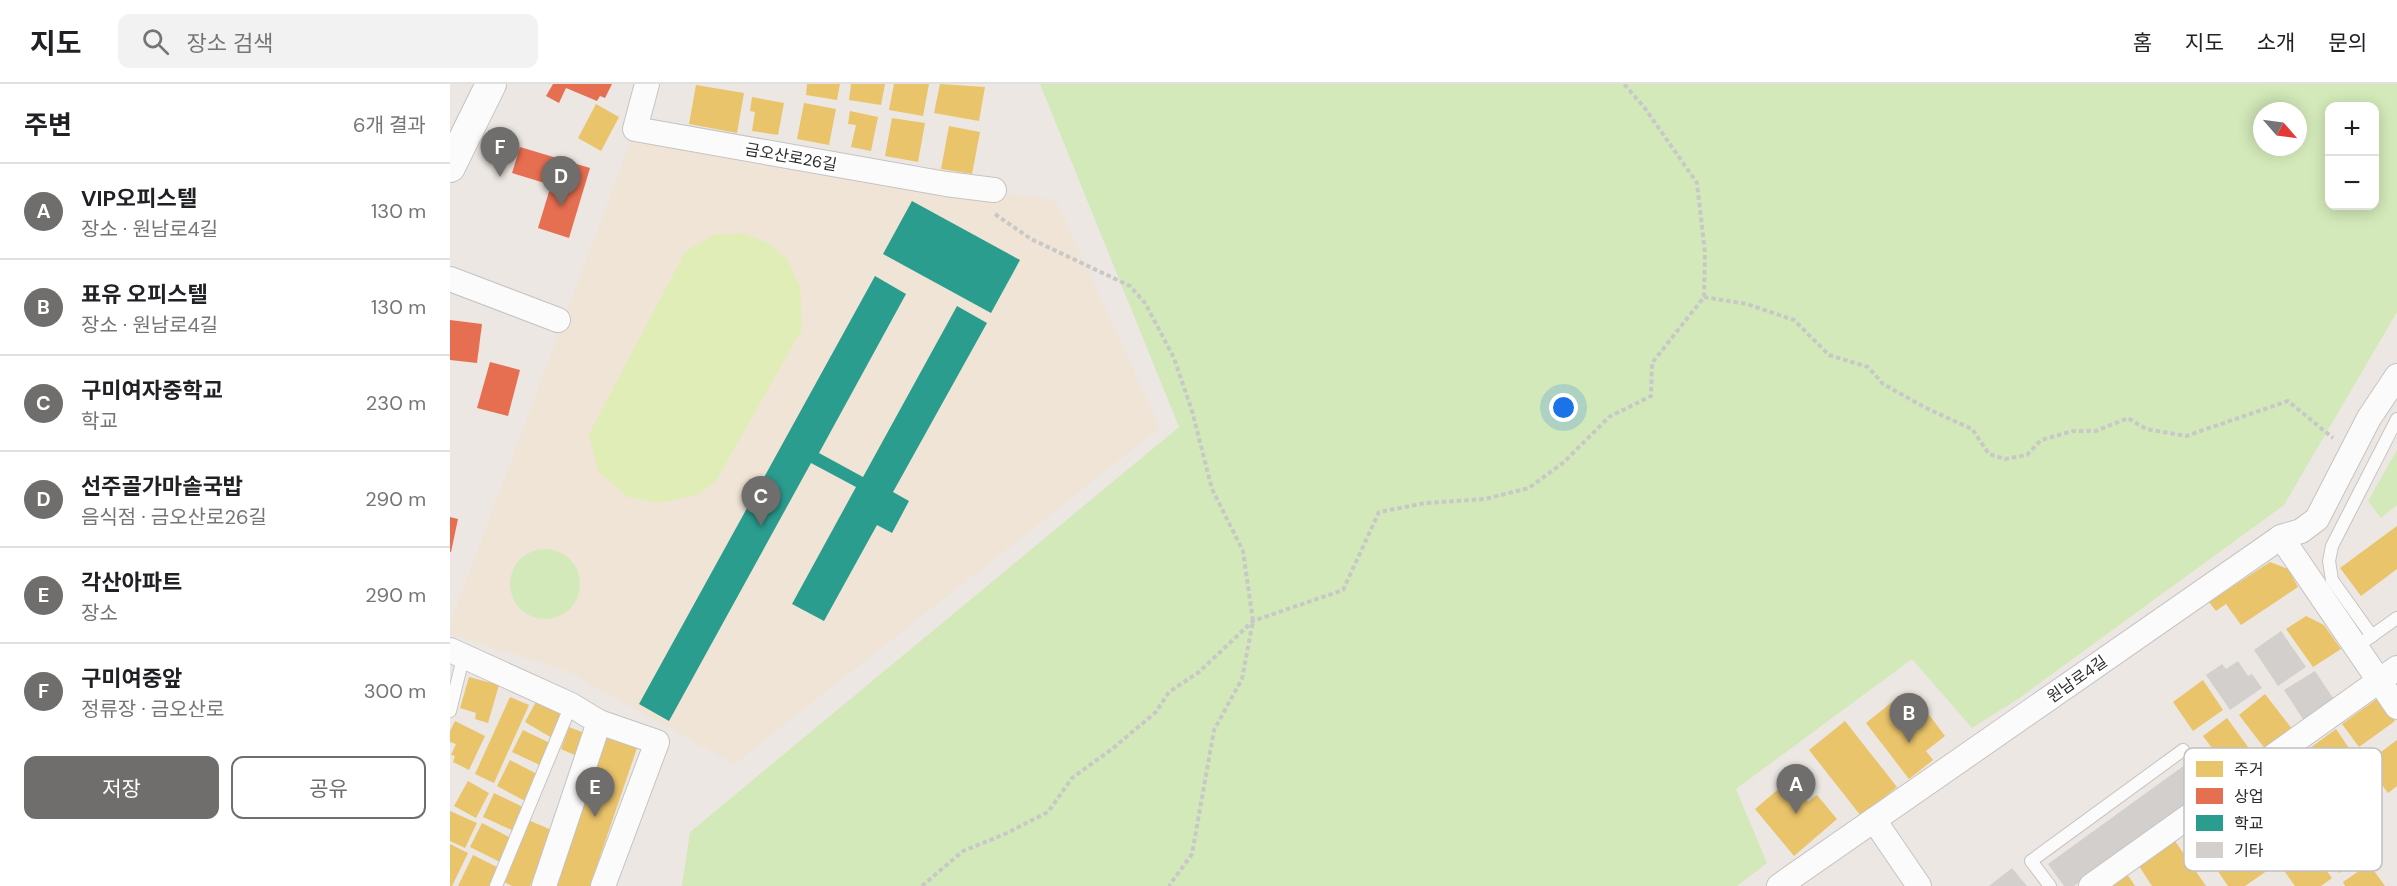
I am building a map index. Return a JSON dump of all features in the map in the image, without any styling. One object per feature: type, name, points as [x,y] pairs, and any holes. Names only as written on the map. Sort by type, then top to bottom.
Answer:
[{"type":"street","points":[[450,167],[491,84]]},
{"type":"street","name":"금오산로26길","points":[[647,84],[635,129],[946,184],[992,200]]},
{"type":"street","points":[[450,279],[558,320]]},
{"type":"street","name":"원남로4길","points":[[1779,886],[2281,537],[2301,531],[2317,519],[2369,418],[2397,376]]},
{"type":"street","points":[[2281,537],[2364,641],[2388,675],[2397,707]]},
{"type":"street","points":[[457,652],[571,705],[599,722],[657,742],[603,886]]},
{"type":"street","points":[[2285,748],[2388,675]]},
{"type":"street","points":[[544,886],[599,722]]},
{"type":"street","points":[[1874,820],[1919,886]]},
{"type":"street","points":[[2091,886],[2184,820]]},
{"type":"lane","points":[[2397,419],[2332,546],[2329,561],[2332,580],[2364,641],[2397,618]]},
{"type":"lane","points":[[450,711],[457,652]]},
{"type":"lane","points":[[496,886],[571,705]]},
{"type":"lane","points":[[2050,886],[2031,861],[2183,750]]},
{"type":"path","points":[[922,886],[963,851],[1048,813],[1072,778],[1156,712],[1169,692],[1199,672],[1253,621],[1343,590],[1379,512],[1426,503],[1485,499],[1529,488],[1564,462],[1609,417],[1651,396],[1652,363],[1704,297],[1705,253],[1697,183],[1644,107],[1624,84]]},
{"type":"path","points":[[992,200],[1031,239],[1130,286],[1145,303],[1174,358],[1192,411],[1212,489],[1243,550],[1253,621],[1242,679],[1214,730],[1192,854],[1169,886]]},
{"type":"path","points":[[1704,297],[1747,304],[1794,320],[1829,355],[1868,367],[1883,384],[1926,408],[1972,429],[1989,454],[2005,459],[2027,455],[2041,440],[2073,431],[2096,431],[2127,418],[2145,429],[2186,435],[2288,401],[2352,453]]},
{"type":"shaded area","points":[[634,132],[1056,201],[1160,428],[734,764],[565,670],[450,634],[450,624]]},
{"type":"green space","points":[[1040,84],[2397,84],[2397,312],[2284,505],[2018,699],[1972,728],[1912,659],[1736,789],[1767,863],[1737,886],[682,886],[690,832],[1179,427]]},
{"type":"green space","points":[[743,233],[768,243],[787,259],[800,287],[802,329],[716,481],[699,494],[660,503],[628,497],[598,471],[589,434],[685,252],[713,235]]},
{"type":"green space","points":[[2397,450],[2397,505],[2381,518],[2368,501]]},
{"type":"green space","points":[[545,549],[564,555],[574,565],[580,584],[574,603],[564,613],[545,619],[526,613],[516,603],[510,584],[516,565],[526,555]]},
{"type":"building: 주거","points":[[807,84],[840,84],[837,100],[806,95]]},
{"type":"building: 주거","points":[[851,84],[885,84],[881,105],[849,100]]},
{"type":"building: 주거","points":[[894,84],[929,84],[923,116],[889,110]]},
{"type":"building: 주거","points":[[940,84],[985,87],[979,121],[934,113]]},
{"type":"building: 주거","points":[[696,85],[744,93],[737,133],[689,124]]},
{"type":"building: 주거","points":[[752,97],[784,103],[778,135],[752,131],[755,112],[750,111]]},
{"type":"building: 주거","points":[[804,103],[836,109],[829,145],[797,139]]},
{"type":"building: 주거","points":[[596,104],[619,117],[601,151],[578,138]]},
{"type":"building: 주거","points":[[850,111],[878,117],[871,151],[851,147],[856,125],[848,124]]},
{"type":"building: 주거","points":[[892,118],[925,123],[918,162],[885,156]]},
{"type":"building: 주거","points":[[949,126],[980,132],[972,174],[941,169]]},
{"type":"building: 주거","points":[[2397,526],[2397,569],[2361,596],[2340,568]]},
{"type":"building: 주거","points":[[2270,562],[2288,569],[2298,587],[2241,625],[2226,604],[2216,611],[2209,602]]},
{"type":"building: 주거","points":[[2306,616],[2324,625],[2341,649],[2313,667],[2286,629]]},
{"type":"building: 주거","points":[[469,677],[499,685],[488,723],[475,719],[476,713],[460,708]]},
{"type":"building: 주거","points":[[2203,680],[2223,710],[2193,731],[2173,702]]},
{"type":"building: 주거","points":[[1902,694],[1911,705],[1918,700],[1945,736],[1926,751],[1933,760],[1909,779],[1866,723]]},
{"type":"building: 주거","points":[[2265,694],[2296,734],[2277,748],[2264,748],[2239,715]]},
{"type":"building: 주거","points":[[510,697],[529,705],[494,783],[475,774]]},
{"type":"building: 주거","points":[[2378,698],[2395,721],[2359,747],[2342,724]]},
{"type":"building: 주거","points":[[537,700],[564,714],[552,738],[525,722]]},
{"type":"building: 주거","points":[[2227,718],[2249,748],[2212,748],[2203,736]]},
{"type":"building: 주거","points":[[455,721],[485,736],[469,770],[453,762],[455,756],[451,755],[456,744],[450,742],[450,731]]},
{"type":"building: 주거","points":[[1845,721],[1897,787],[1861,816],[1809,750]]},
{"type":"building: 주거","points":[[569,727],[587,734],[579,757],[561,749]]},
{"type":"building: 주거","points":[[2336,729],[2349,748],[2310,748]]},
{"type":"building: 주거","points":[[523,730],[552,744],[542,766],[512,752]]},
{"type":"building: 주거","points":[[605,737],[637,748],[590,886],[554,886]]},
{"type":"building: 주거","points":[[2397,740],[2397,786],[2388,793],[2382,785],[2382,751]]},
{"type":"building: 주거","points":[[510,760],[539,775],[525,801],[497,786]]},
{"type":"building: 주거","points":[[1795,775],[1810,793],[1805,798],[1808,802],[1817,795],[1837,819],[1794,856],[1755,809]]},
{"type":"building: 주거","points":[[468,781],[489,793],[476,818],[454,806]]},
{"type":"building: 주거","points":[[494,793],[525,808],[514,831],[483,817]]},
{"type":"building: 주거","points":[[450,811],[477,823],[465,848],[450,841]]},
{"type":"building: 주거","points":[[528,820],[554,831],[530,886],[512,886],[502,881]]},
{"type":"building: 주거","points":[[482,823],[513,839],[502,863],[470,847]]},
{"type":"building: 주거","points":[[2175,841],[2184,854],[2184,871],[2196,871],[2206,886],[2152,886],[2139,866]]},
{"type":"building: 주거","points":[[450,844],[468,853],[452,886],[450,886]]},
{"type":"building: 주거","points":[[473,855],[499,868],[490,886],[458,886]]},
{"type":"building: 주거","points":[[2218,871],[2267,871],[2245,886],[2228,886]]},
{"type":"building: 주거","points":[[2327,871],[2332,878],[2321,886],[2295,886],[2285,872]]},
{"type":"building: 주거","points":[[2359,871],[2374,871],[2385,886],[2345,886],[2343,882]]},
{"type":"building: 주거","points":[[2127,874],[2135,886],[2108,886]]},
{"type":"building: 상업","points":[[553,84],[612,84],[605,98],[600,96],[597,101],[566,88],[559,103],[546,96]]},
{"type":"building: 상업","points":[[520,147],[590,168],[569,238],[538,228],[551,185],[512,173]]},
{"type":"building: 상업","points":[[450,320],[482,324],[477,363],[450,360]]},
{"type":"building: 상업","points":[[490,362],[520,370],[508,416],[477,408]]},
{"type":"building: 상업","points":[[450,517],[458,519],[451,552],[450,552]]},
{"type":"building: 학교","points":[[912,201],[1020,260],[991,313],[883,254]]},
{"type":"building: 학교","points":[[875,276],[906,294],[819,453],[863,477],[957,306],[987,323],[893,492],[909,501],[892,533],[877,525],[824,621],[792,604],[856,487],[811,463],[669,721],[639,704]]},
{"type":"building: 기타","points":[[2281,631],[2306,667],[2278,686],[2254,650]]},
{"type":"building: 기타","points":[[2238,661],[2248,676],[2252,674],[2262,688],[2230,710],[2206,675],[2222,664],[2226,669]]},
{"type":"building: 기타","points":[[2315,671],[2339,707],[2308,727],[2284,690]]},
{"type":"building: 기타","points":[[2184,766],[2184,806],[2074,886],[2064,886],[2048,864]]},
{"type":"building: 기타","points":[[2012,868],[2027,886],[1989,886]]},
{"type":"place","name":"구미여중앞","points":[[500,177]]},
{"type":"place","name":"선주골가마솥국밥","points":[[561,206]]},
{"type":"place","name":"구미여자중학교","points":[[761,526]]},
{"type":"place","name":"표유 오피스텔","points":[[1909,743]]},
{"type":"place","name":"VIP오피스텔","points":[[1796,814]]},
{"type":"place","name":"각산아파트","points":[[595,817]]}]
